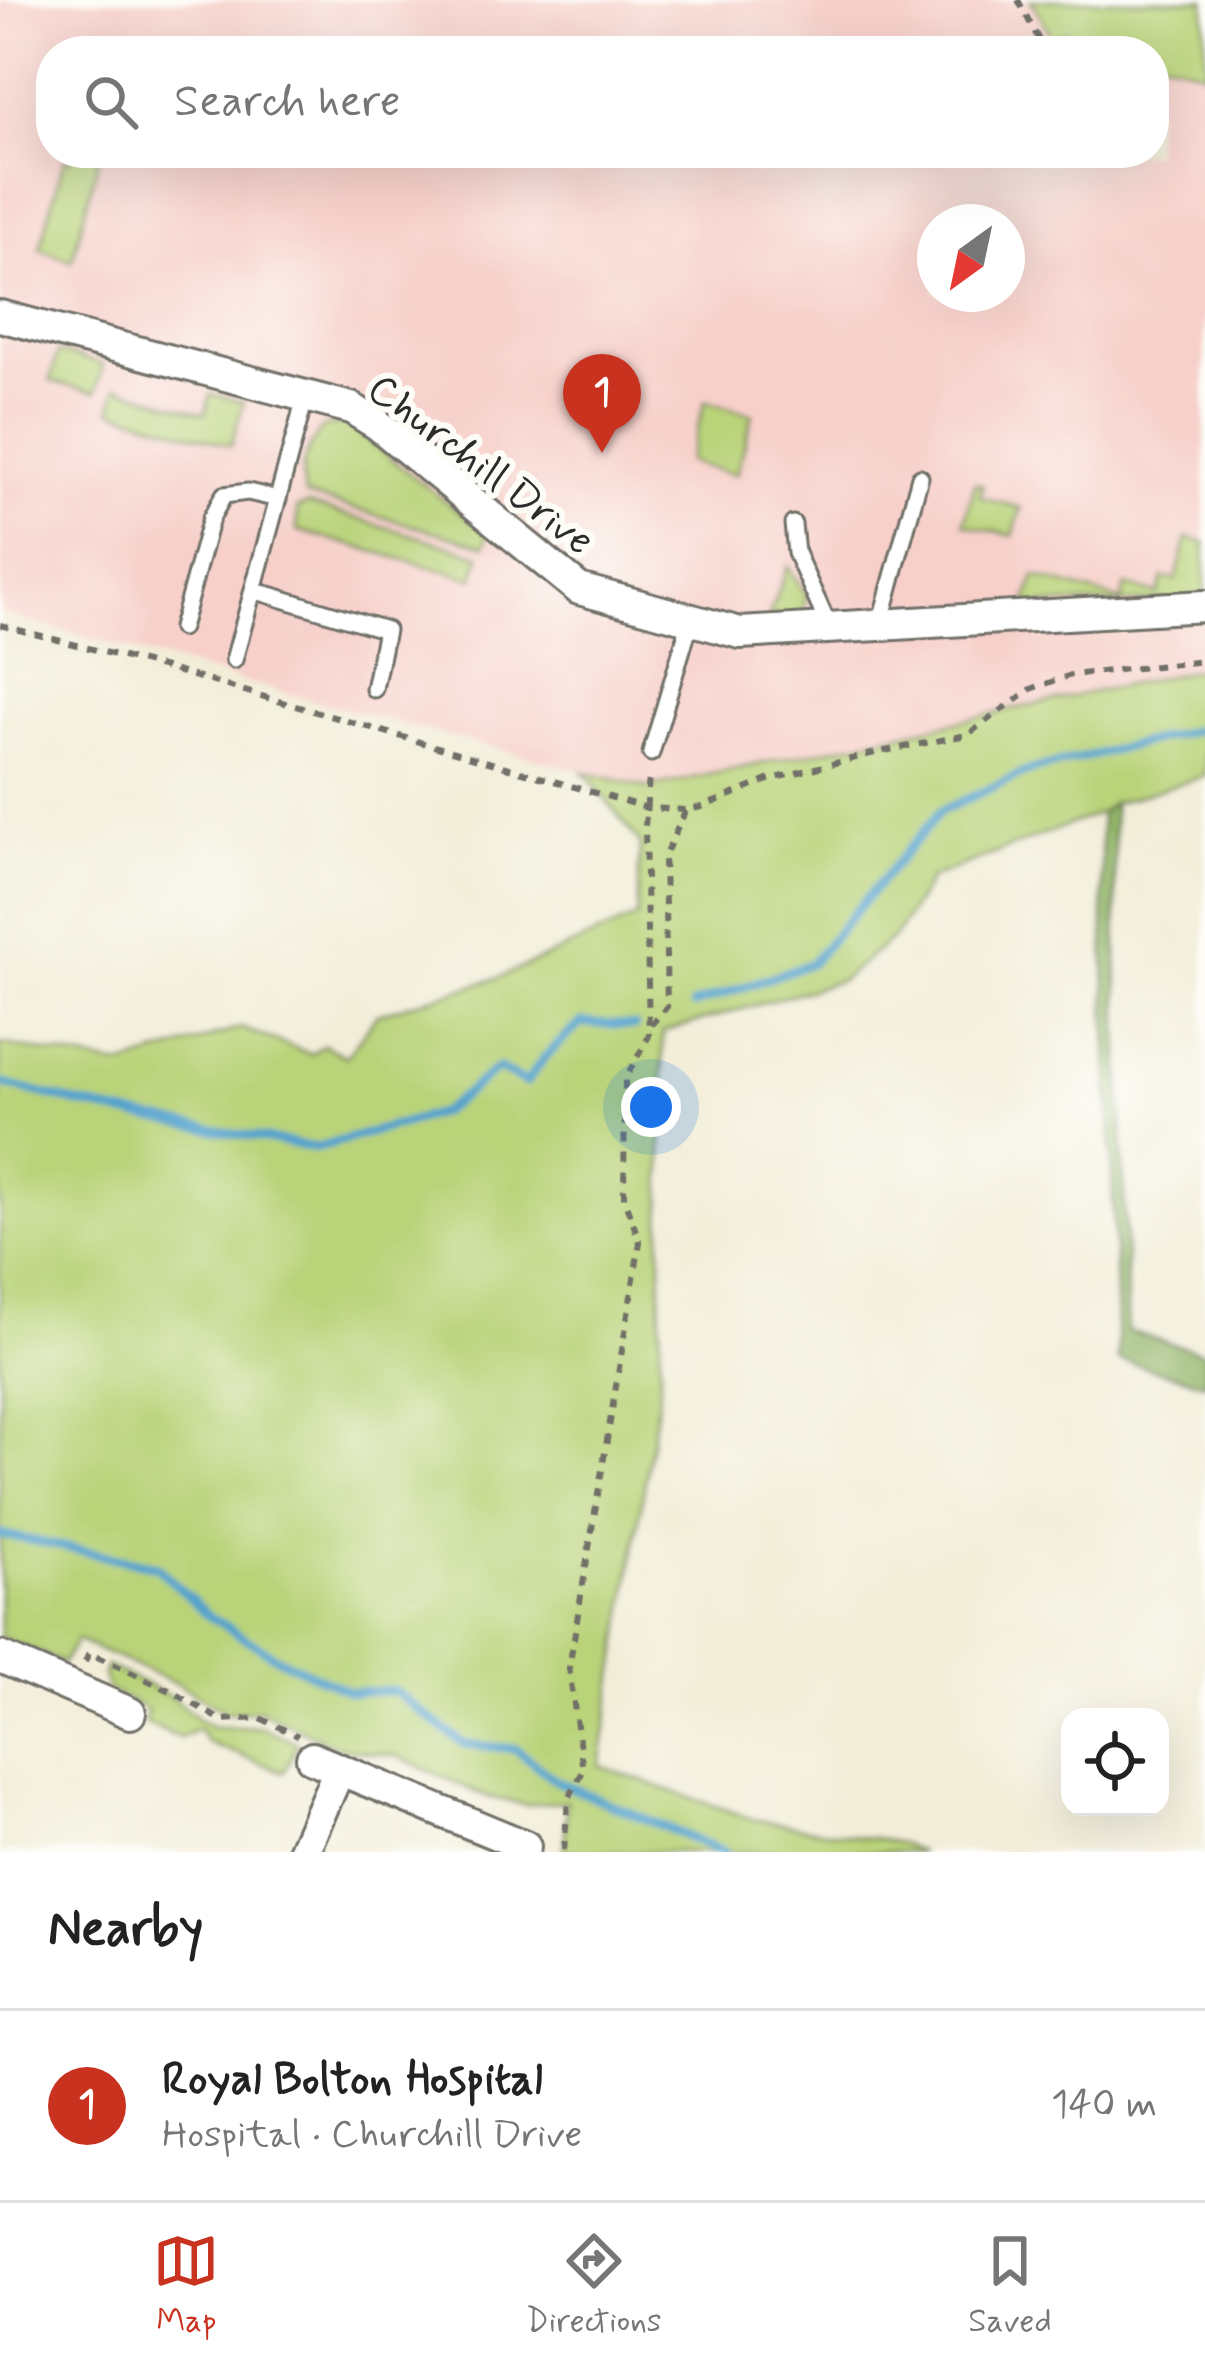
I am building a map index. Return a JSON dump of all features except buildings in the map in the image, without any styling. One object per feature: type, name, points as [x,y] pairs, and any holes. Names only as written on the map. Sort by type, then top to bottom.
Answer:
[{"type":"street","name":"Churchill Drive","points":[[0,316],[351,408],[579,589],[740,633],[1205,606]]},
{"type":"street","points":[[0,1658],[130,1713]]},
{"type":"street","points":[[303,1852],[326,1764],[525,1846]]},
{"type":"lane","points":[[234,660],[305,395]]},
{"type":"lane","points":[[880,624],[920,477]]},
{"type":"lane","points":[[181,628],[211,518],[224,495],[248,492],[278,499]]},
{"type":"lane","points":[[794,524],[796,553],[829,628]]},
{"type":"lane","points":[[253,590],[386,630],[374,689]]},
{"type":"lane","points":[[650,753],[691,620]]},
{"type":"path","points":[[1018,0],[1037,36]]},
{"type":"path","points":[[0,625],[646,808],[686,810],[768,780],[967,735],[1031,689],[1071,675],[1205,661]]},
{"type":"path","points":[[564,1850],[568,1801],[583,1771],[569,1669],[640,1242],[624,1198],[625,1079],[649,1036],[646,808],[650,753]]},
{"type":"path","points":[[649,1028],[667,1006],[664,857],[686,810]]},
{"type":"path","points":[[74,1689],[89,1653],[171,1690],[220,1720],[260,1718],[307,1741],[326,1764]]},
{"type":"shaded area","points":[[0,0],[1205,0],[1205,668],[648,788],[0,613]]},
{"type":"green space","points":[[1031,0],[1205,0],[1205,72],[1169,61],[1169,36],[1065,32],[1052,36]]},
{"type":"green space","points":[[62,168],[96,168],[72,261],[40,249]]},
{"type":"green space","points":[[58,352],[103,364],[96,393],[50,381]]},
{"type":"green space","points":[[117,387],[205,414],[211,394],[244,402],[231,446],[111,410]]},
{"type":"green space","points":[[705,401],[753,414],[736,475],[688,462]]},
{"type":"green space","points":[[345,423],[488,534],[485,546],[305,495],[303,467],[312,444],[323,427]]},
{"type":"green space","points":[[975,483],[983,485],[980,497],[1021,508],[1013,536],[964,524]]},
{"type":"green space","points":[[308,504],[480,555],[474,579],[297,530],[297,508]]},
{"type":"green space","points":[[1187,538],[1205,542],[1205,597],[1124,603],[1026,605],[1035,576],[1122,601],[1126,586],[1158,594],[1163,578],[1176,580]]},
{"type":"green space","points":[[788,566],[807,596],[803,610],[790,617],[769,616]]},
{"type":"green space","points":[[1205,668],[1205,776],[1114,803],[1100,813],[931,878],[895,936],[842,980],[663,1032],[660,1386],[600,1766],[752,1819],[900,1843],[920,1852],[564,1852],[567,1801],[527,1805],[487,1797],[397,1756],[342,1749],[259,1710],[227,1713],[178,1684],[76,1640],[63,1663],[0,1637],[0,1044],[121,1066],[241,1028],[311,1054],[324,1045],[346,1057],[377,1014],[498,978],[637,917],[640,843],[584,772],[648,788]]},
{"type":"green space","points":[[1113,803],[1128,1331],[1205,1353],[1205,1383],[1118,1360],[1100,813]]},
{"type":"green space","points":[[106,1666],[170,1696],[213,1727],[262,1727],[298,1743],[284,1772],[207,1742],[198,1729],[180,1738],[144,1723],[146,1709],[108,1690],[103,1675]]},
{"type":"waterway","points":[[693,1005],[811,963],[941,811],[1028,771],[1205,728]]},
{"type":"waterway","points":[[0,1083],[113,1112],[316,1148],[442,1112],[498,1068],[526,1083],[544,1058],[581,1023],[635,1026]]},
{"type":"waterway","points":[[0,1534],[156,1566],[209,1616],[278,1658],[350,1692],[394,1691],[464,1744],[516,1749],[558,1782],[724,1852]]},
{"type":"place","name":"Royal Bolton Hospital","points":[[602,453]]}]
